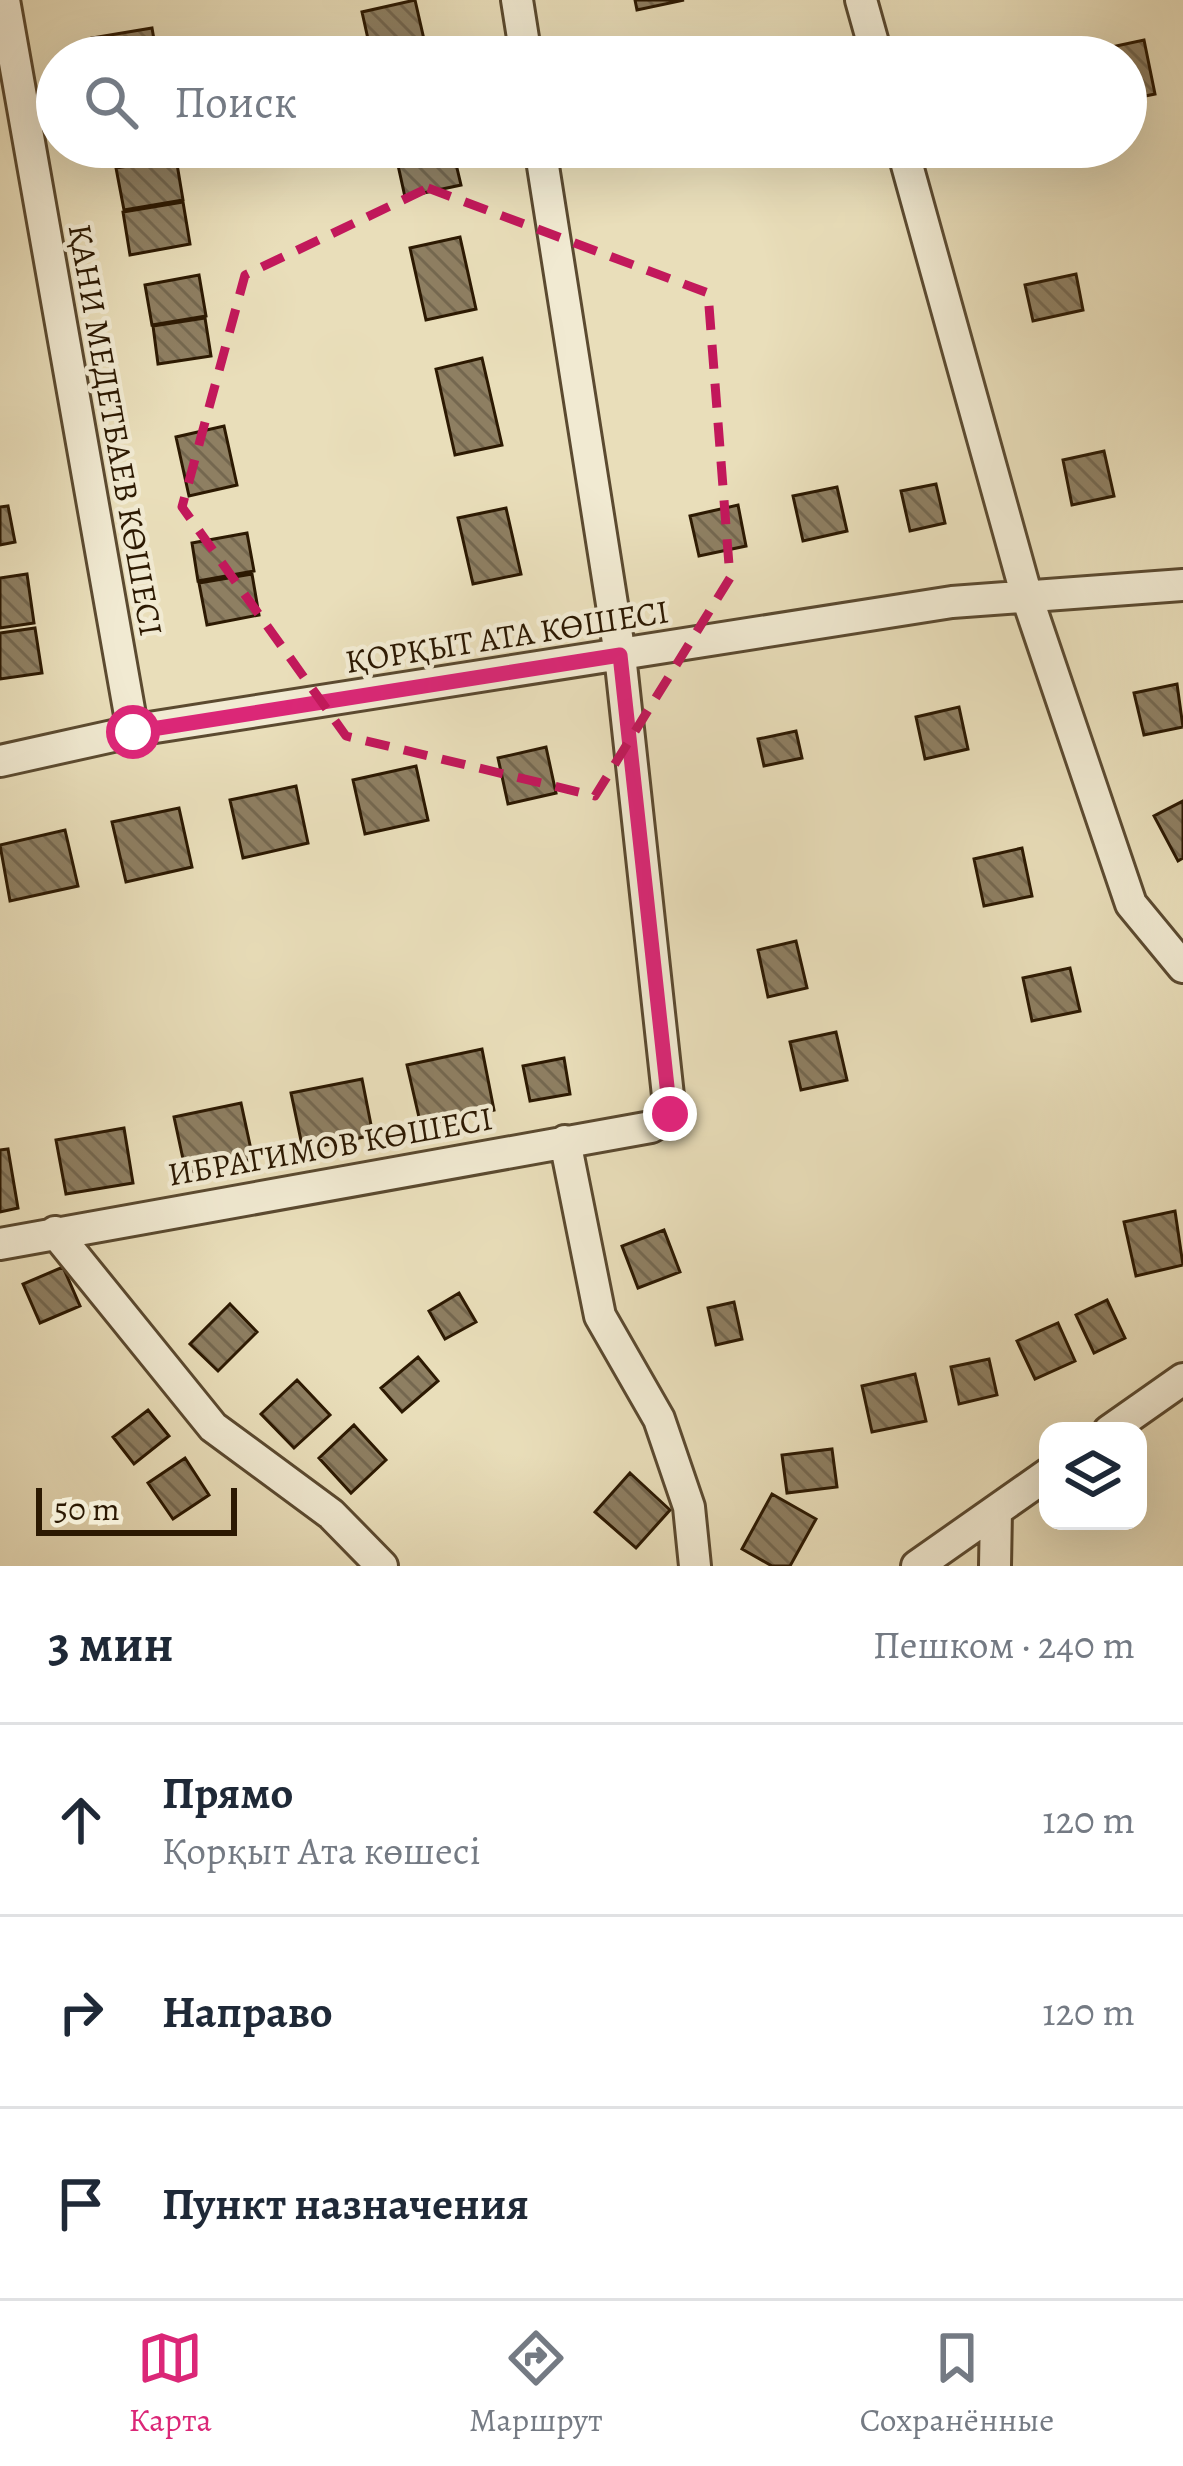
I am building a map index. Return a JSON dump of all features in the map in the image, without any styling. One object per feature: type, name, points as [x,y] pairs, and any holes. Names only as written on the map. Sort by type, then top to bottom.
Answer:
[{"type":"street","name":"ҚАНИ МЕДЕТБАЕВ КӨШЕСІ","points":[[4,0],[133,732]]},
{"type":"street","points":[[518,0],[523,36]]},
{"type":"street","points":[[861,0],[871,36]]},
{"type":"street","points":[[543,168],[620,655]]},
{"type":"street","points":[[908,168],[1028,597],[1131,904],[1183,967]]},
{"type":"street","name":"ҚОРҚЫТ АТА КӨШЕСІ","points":[[0,761],[133,732],[952,602],[1183,585]]},
{"type":"street","name":"ИБРАГИМОВ КӨШЕСІ","points":[[0,1244],[651,1127],[670,1114],[620,655]]},
{"type":"street","points":[[565,1141],[600,1316],[659,1419],[688,1507],[695,1566]]},
{"type":"street","points":[[55,1232],[213,1426],[331,1514],[382,1566]]},
{"type":"street","points":[[1122,1422],[1183,1379]]},
{"type":"street","points":[[916,1566],[1039,1480]]},
{"type":"street","points":[[995,1566],[996,1510]]},
{"type":"highlighted area","points":[[428,188],[708,293],[730,578],[595,796],[346,736],[182,507],[245,275]]},
{"type":"building","points":[[415,0],[423,36],[367,36],[362,12]]},
{"type":"building","points":[[635,0],[684,0],[637,10]]},
{"type":"building","points":[[152,28],[153,36],[104,36]]},
{"type":"building","points":[[1147,55],[1155,94],[1147,96]]},
{"type":"building","points":[[116,168],[178,168],[183,200],[124,210]]},
{"type":"building","points":[[399,168],[457,168],[461,185],[405,197]]},
{"type":"building","points":[[183,202],[190,244],[130,255],[123,212]]},
{"type":"building","points":[[460,237],[476,309],[426,320],[410,248]]},
{"type":"building","points":[[1076,274],[1083,310],[1033,321],[1025,285]]},
{"type":"building","points":[[199,275],[206,316],[152,325],[145,285]]},
{"type":"building","points":[[205,318],[211,356],[158,364],[153,326]]},
{"type":"building","points":[[482,358],[502,445],[455,455],[436,369]]},
{"type":"building","points":[[224,426],[237,485],[189,496],[176,437]]},
{"type":"building","points":[[1104,451],[1114,496],[1072,505],[1063,460]]},
{"type":"building","points":[[936,484],[945,523],[910,531],[901,491]]},
{"type":"building","points":[[837,487],[847,531],[803,541],[793,496]]},
{"type":"building","points":[[738,505],[746,546],[699,556],[690,516]]},
{"type":"building","points":[[8,506],[15,542],[0,545],[0,507]]},
{"type":"building","points":[[506,508],[521,574],[473,584],[458,518]]},
{"type":"building","points":[[247,533],[254,571],[198,581],[192,543]]},
{"type":"building","points":[[27,574],[34,623],[0,628],[0,578]]},
{"type":"building","points":[[252,574],[259,615],[207,625],[199,583]]},
{"type":"building","points":[[35,628],[42,673],[0,679],[0,633]]},
{"type":"building","points":[[1177,684],[1183,727],[1144,735],[1134,693]]},
{"type":"building","points":[[959,707],[968,749],[925,759],[916,717]]},
{"type":"building","points":[[796,731],[802,758],[764,766],[758,739]]},
{"type":"building","points":[[546,747],[556,793],[508,804],[498,758]]},
{"type":"building","points":[[416,766],[428,820],[365,834],[353,780]]},
{"type":"building","points":[[296,786],[308,843],[243,858],[230,800]]},
{"type":"building","points":[[1183,801],[1183,858],[1178,861],[1154,816]]},
{"type":"building","points":[[179,808],[192,867],[126,882],[112,822]]},
{"type":"building","points":[[65,830],[78,886],[10,901],[0,845]]},
{"type":"building","points":[[1022,848],[1032,896],[984,906],[974,859]]},
{"type":"building","points":[[796,941],[807,988],[768,997],[758,950]]},
{"type":"building","points":[[1070,968],[1080,1011],[1032,1021],[1023,978]]},
{"type":"building","points":[[836,1032],[847,1080],[801,1090],[790,1042]]},
{"type":"building","points":[[482,1049],[494,1110],[421,1126],[407,1065]]},
{"type":"building","points":[[564,1058],[570,1094],[530,1101],[523,1066]]},
{"type":"building","points":[[362,1079],[373,1135],[303,1150],[291,1093]]},
{"type":"building","points":[[241,1103],[253,1159],[186,1173],[174,1117]]},
{"type":"building","points":[[124,1128],[133,1183],[66,1194],[56,1140]]},
{"type":"building","points":[[8,1149],[18,1208],[0,1212],[0,1150]]},
{"type":"building","points":[[1175,1211],[1183,1265],[1136,1276],[1124,1222]]},
{"type":"building","points":[[664,1230],[680,1272],[638,1288],[622,1246]]},
{"type":"building","points":[[63,1267],[80,1306],[40,1323],[23,1284]]},
{"type":"building","points":[[459,1293],[476,1322],[445,1339],[429,1311]]},
{"type":"building","points":[[1107,1300],[1125,1338],[1094,1353],[1076,1315]]},
{"type":"building","points":[[734,1302],[742,1339],[716,1345],[708,1308]]},
{"type":"building","points":[[230,1304],[257,1332],[218,1371],[190,1344]]},
{"type":"building","points":[[1058,1323],[1075,1361],[1035,1379],[1017,1341]]},
{"type":"building","points":[[418,1357],[438,1381],[402,1412],[381,1388]]},
{"type":"building","points":[[989,1359],[997,1395],[959,1404],[951,1367]]},
{"type":"building","points":[[915,1374],[926,1421],[872,1432],[862,1386]]},
{"type":"building","points":[[297,1380],[330,1415],[294,1448],[261,1414]]},
{"type":"building","points":[[148,1410],[169,1436],[134,1464],[113,1437]]},
{"type":"building","points":[[354,1425],[386,1460],[351,1493],[319,1458]]},
{"type":"building","points":[[832,1449],[837,1487],[787,1493],[782,1455]]},
{"type":"building","points":[[185,1458],[209,1495],[173,1519],[148,1483]]},
{"type":"building","points":[[630,1473],[670,1510],[636,1548],[595,1512]]},
{"type":"building","points":[[772,1494],[816,1519],[790,1566],[772,1566],[742,1549]]},
{"type":"route","points":[[133,732],[620,655],[670,1114]]}]
